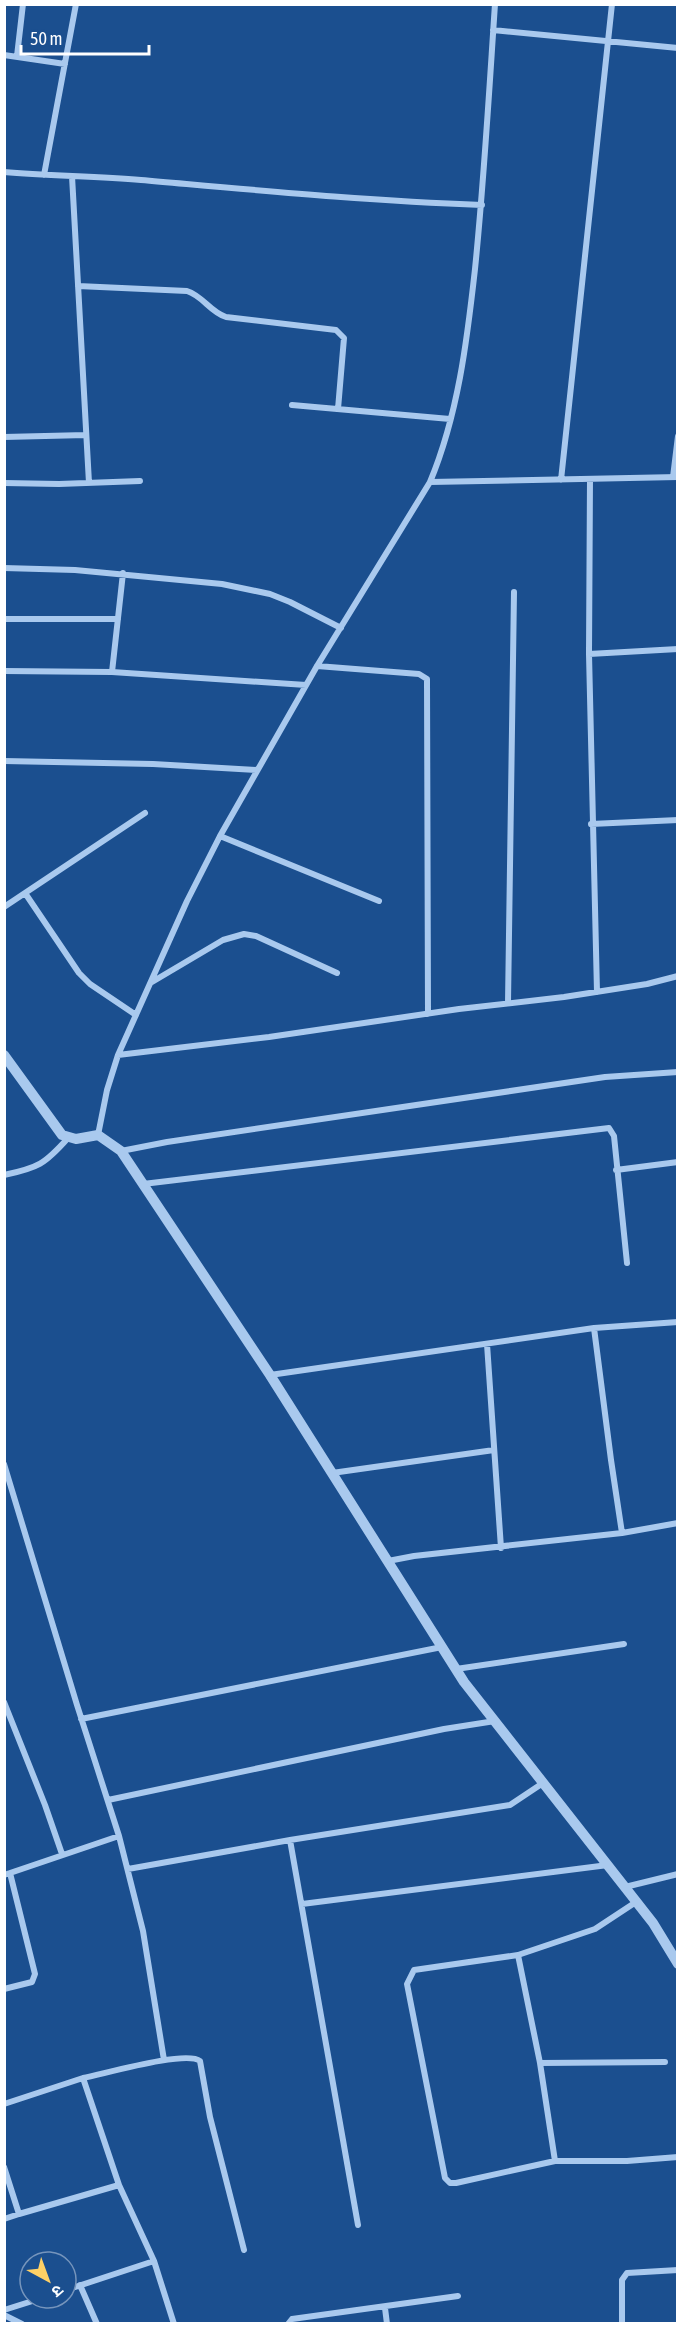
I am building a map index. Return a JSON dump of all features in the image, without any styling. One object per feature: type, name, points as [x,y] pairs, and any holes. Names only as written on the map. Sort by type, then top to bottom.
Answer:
[{"type":"street","points":[[17,56],[23,4]]},
{"type":"street","points":[[44,175],[76,4]]},
{"type":"street","points":[[98,1135],[107,1090],[118,1054],[187,901],[220,836],[317,666],[430,482],[444,448],[462,372],[470,316],[482,205],[495,4]]},
{"type":"street","points":[[561,480],[612,4]]},
{"type":"street","points":[[493,30],[678,48]]},
{"type":"street","points":[[4,55],[65,64]]},
{"type":"street","points":[[4,172],[138,180],[417,203],[482,205]]},
{"type":"street","points":[[72,176],[89,483]]},
{"type":"street","points":[[78,286],[188,291],[196,294],[217,314],[226,317],[336,330],[344,338],[338,409]]},
{"type":"street","points":[[292,405],[450,419]]},
{"type":"street","points":[[4,436],[86,435]]},
{"type":"street","points":[[430,482],[675,477],[678,436]]},
{"type":"street","points":[[590,479],[591,824],[597,992]]},
{"type":"street","points":[[4,483],[140,481]]},
{"type":"street","points":[[4,568],[123,573],[222,584],[270,594],[291,602],[341,628]]},
{"type":"street","points":[[112,672],[123,573]]},
{"type":"street","points":[[508,1003],[514,592]]},
{"type":"street","points":[[4,619],[118,619]]},
{"type":"street","points":[[589,654],[678,649]]},
{"type":"street","points":[[317,666],[419,674],[427,679],[428,1014]]},
{"type":"street","points":[[4,671],[112,672],[306,685]]},
{"type":"street","points":[[4,760],[153,764],[257,770]]},
{"type":"street","points":[[4,907],[145,813]]},
{"type":"street","points":[[591,824],[678,820]]},
{"type":"street","points":[[220,836],[379,901]]},
{"type":"street","points":[[25,893],[79,973],[90,984],[136,1015]]},
{"type":"street","points":[[152,982],[223,940],[244,934],[256,936],[337,973]]},
{"type":"street","points":[[118,1054],[269,1037],[597,992],[647,984],[678,976]]},
{"type":"street","points":[[4,1055],[58,1130],[68,1138]]},
{"type":"street","points":[[121,1151],[167,1142],[594,1079],[678,1072]]},
{"type":"street","points":[[143,1184],[606,1128],[611,1130],[614,1136],[627,1263]]},
{"type":"street","points":[[4,1175],[39,1166],[48,1160],[68,1138],[98,1135],[121,1151],[270,1375],[456,1669],[653,1923],[677,1961]]},
{"type":"street","points":[[616,1170],[678,1162]]},
{"type":"street","points":[[270,1375],[594,1328],[678,1322]]},
{"type":"street","points":[[594,1328],[610,1460],[622,1533]]},
{"type":"street","points":[[487,1344],[501,1548]]},
{"type":"street","points":[[332,1473],[494,1450]]},
{"type":"street","points":[[4,1464],[81,1719],[120,1836],[143,1931],[164,2060]]},
{"type":"street","points":[[388,1562],[414,1556],[622,1533],[678,1523]]},
{"type":"street","points":[[456,1669],[624,1644]]},
{"type":"street","points":[[81,1719],[442,1647]]},
{"type":"street","points":[[4,1702],[62,1854]]},
{"type":"street","points":[[108,1800],[444,1729],[495,1721]]},
{"type":"street","points":[[128,1869],[290,1840],[510,1805],[543,1783]]},
{"type":"street","points":[[4,1989],[28,1984],[32,1982],[35,1974],[7,1874],[120,1836]]},
{"type":"street","points":[[290,1840],[358,2225]]},
{"type":"street","points":[[302,1904],[608,1865]]},
{"type":"street","points":[[625,1887],[678,1874]]},
{"type":"street","points":[[636,1902],[595,1929],[518,1955],[414,1970],[407,1984],[447,2181],[456,2183],[555,2161],[627,2161],[678,2157]]},
{"type":"street","points":[[518,1955],[540,2063],[555,2161]]},
{"type":"street","points":[[4,2104],[83,2078],[164,2060],[194,2057],[201,2064],[210,2117],[244,2250]]},
{"type":"street","points":[[540,2063],[665,2062]]},
{"type":"street","points":[[83,2078],[119,2185],[154,2261],[174,2324]]},
{"type":"street","points":[[4,2167],[19,2214]]},
{"type":"street","points":[[4,2219],[119,2185]]},
{"type":"street","points":[[97,2324],[80,2285],[154,2261]]},
{"type":"street","points":[[622,2324],[622,2280],[627,2273],[678,2270]]},
{"type":"street","points":[[288,2324],[291,2319],[385,2308],[458,2296]]},
{"type":"street","points":[[385,2308],[387,2324]]},
{"type":"street","points":[[4,2312],[22,2324]]}]
